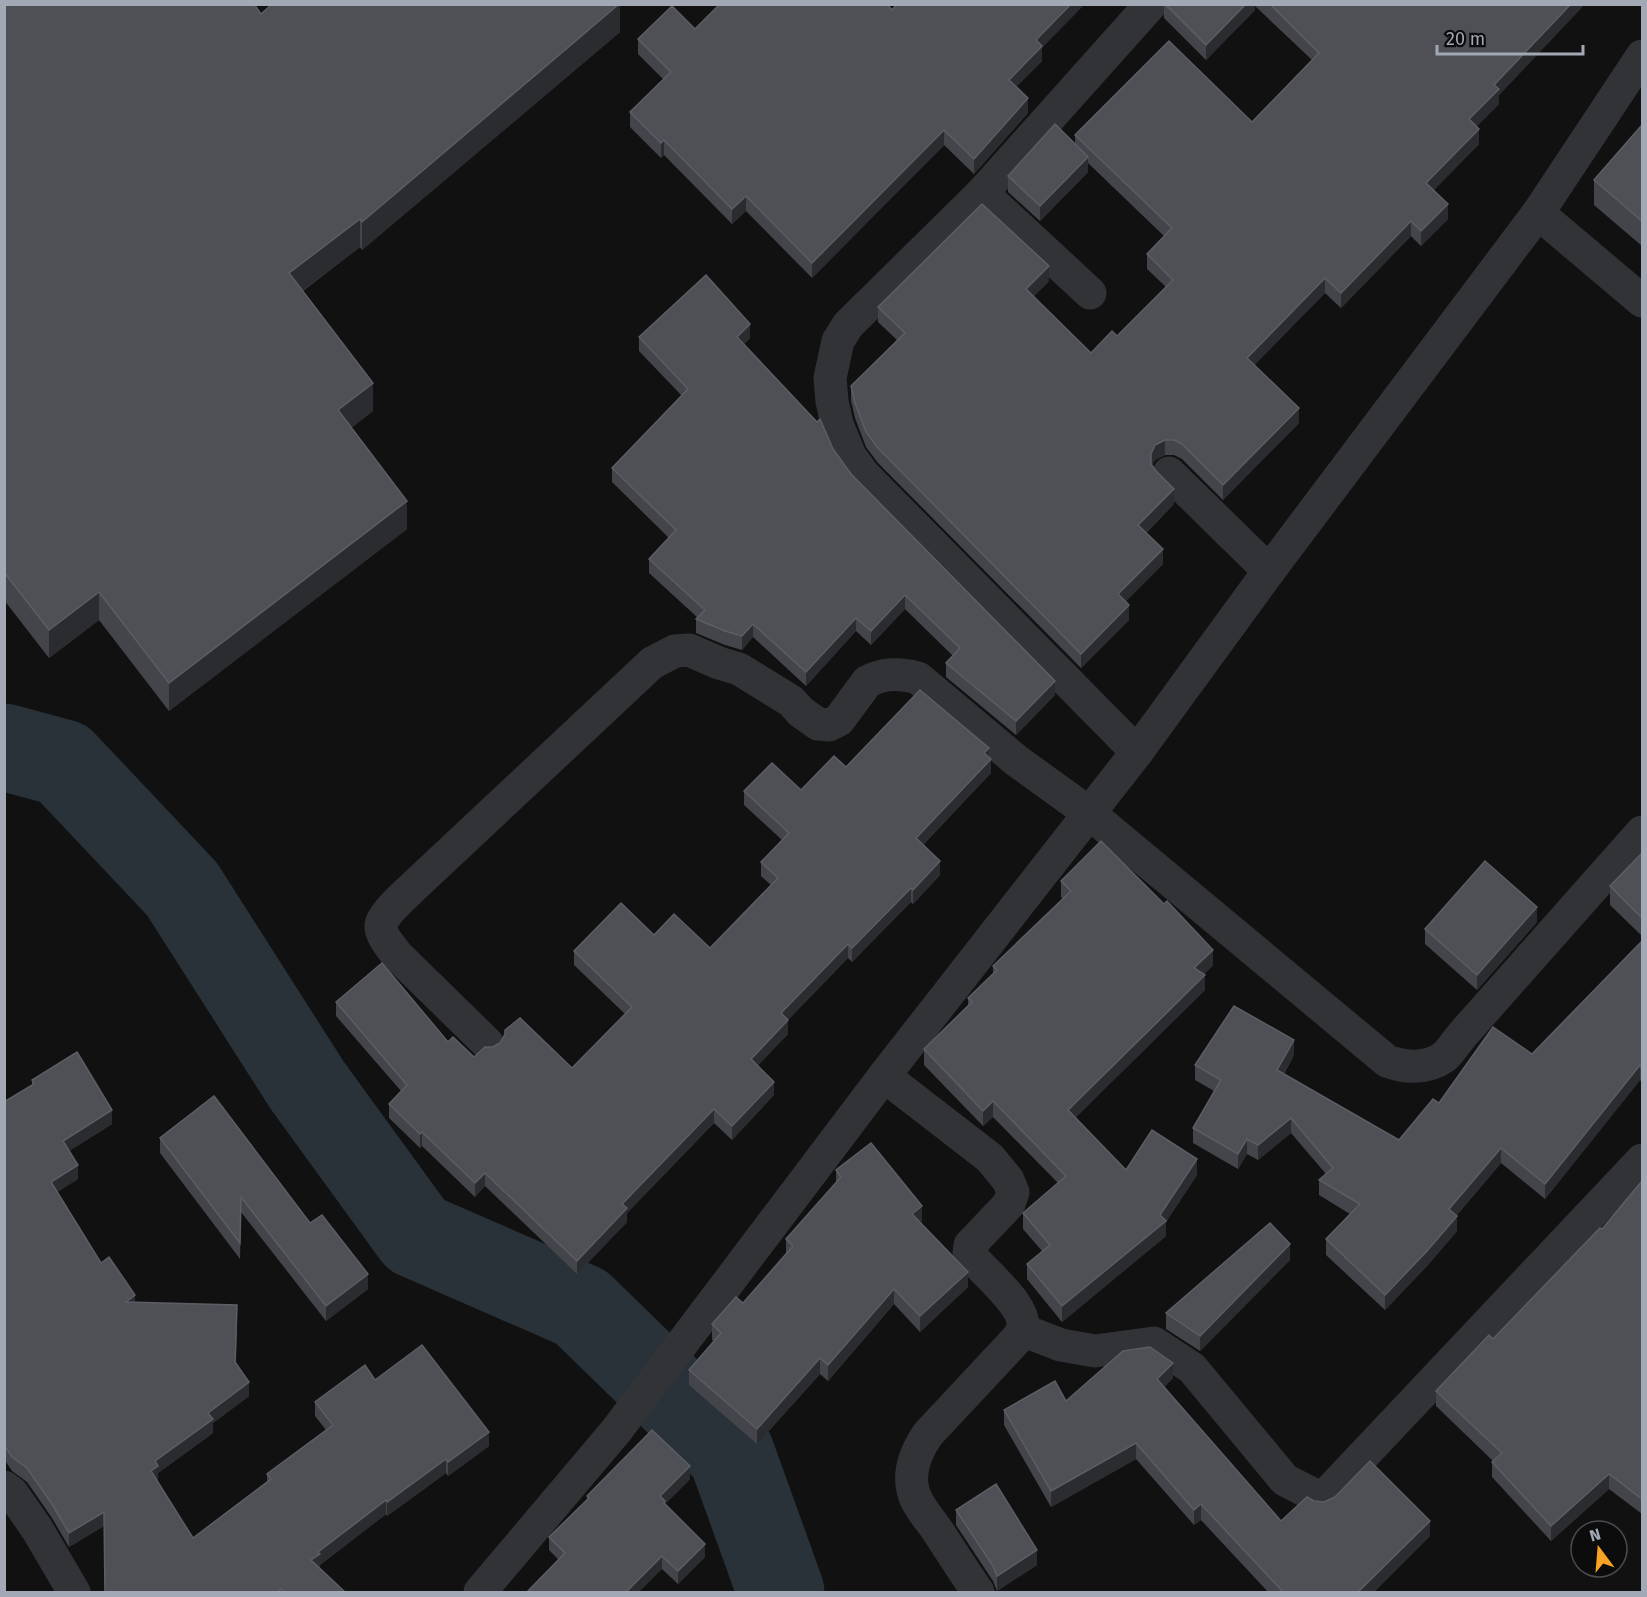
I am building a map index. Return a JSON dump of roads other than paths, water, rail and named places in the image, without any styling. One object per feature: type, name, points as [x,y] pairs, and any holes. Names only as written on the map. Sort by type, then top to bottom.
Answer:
[{"type":"street","points":[[1137,752],[864,475],[850,456],[837,424],[830,378],[838,341],[848,325],[982,193],[1151,4]]},
{"type":"street","points":[[480,1593],[616,1431],[884,1076],[1137,752],[1269,571],[1538,213],[1642,56]]},
{"type":"street","points":[[982,193],[1090,292]]},
{"type":"street","points":[[1538,213],[1642,301]]},
{"type":"street","points":[[1169,473],[1269,571]]},
{"type":"street","points":[[487,1043],[397,955],[383,932],[381,926],[384,918],[412,888],[652,663],[675,651],[689,650],[739,669],[791,701],[801,712],[818,724],[824,725],[839,720],[867,682],[873,679],[902,675],[918,678],[1017,761],[1089,813],[1387,1061],[1399,1065],[1425,1065],[1444,1056],[1642,832]]},
{"type":"street","points":[[884,1076],[990,1158],[1008,1180],[1013,1192],[1010,1204],[970,1245],[969,1253],[1013,1302],[1022,1317],[1022,1330],[1014,1342],[928,1434],[914,1461],[912,1476],[913,1491],[922,1509],[978,1593]]},
{"type":"street","points":[[1022,1330],[1061,1345],[1095,1351],[1154,1343],[1191,1368],[1285,1480],[1322,1499],[1642,1160]]},
{"type":"street","points":[[4,1487],[12,1493],[37,1529],[74,1593]]},
{"type":"waterway","points":[[4,747],[63,763],[182,889],[307,1085],[416,1235],[581,1307],[731,1453],[781,1592]]}]
